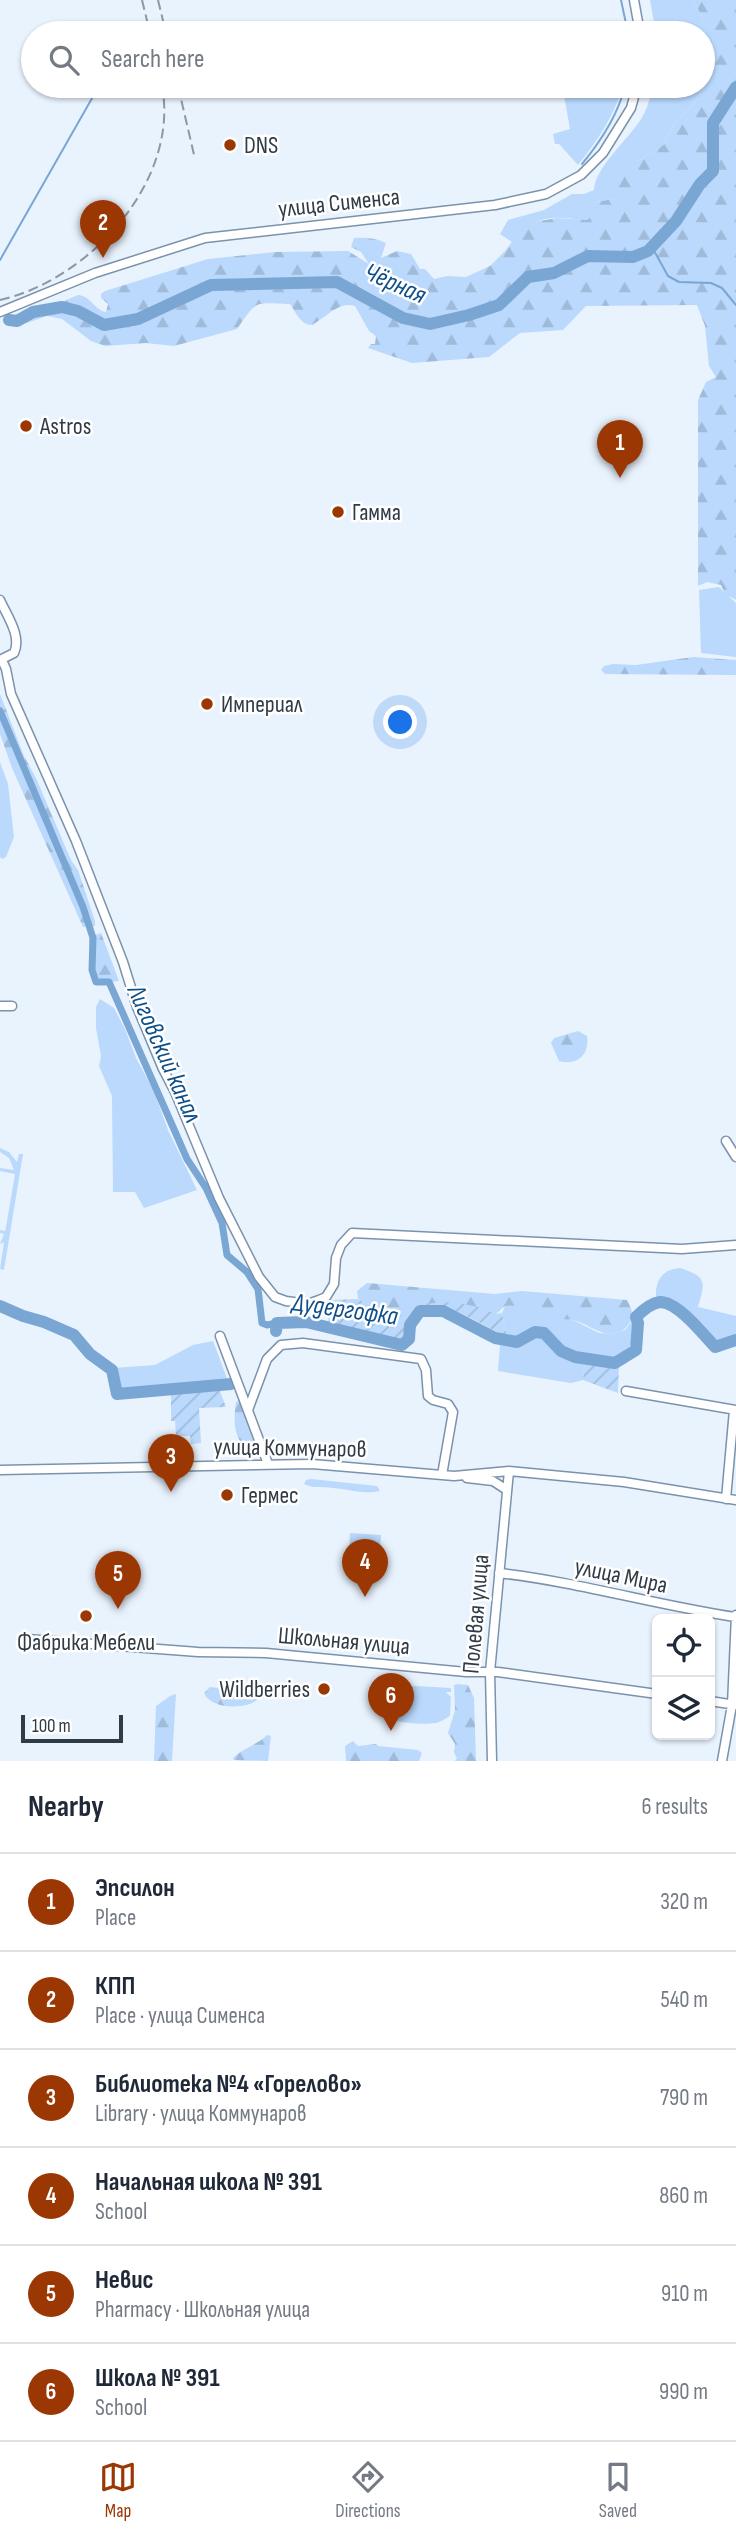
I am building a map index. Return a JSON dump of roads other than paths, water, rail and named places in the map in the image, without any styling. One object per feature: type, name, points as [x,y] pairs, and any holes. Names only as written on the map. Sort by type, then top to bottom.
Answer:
[{"type":"street","points":[[634,0],[638,21]]},
{"type":"street","name":"улица Сименса","points":[[0,312],[95,273],[205,238],[495,205],[546,194],[581,175],[603,153],[631,108],[634,98]]},
{"type":"street","points":[[0,600],[16,635],[14,653],[1,660],[6,669],[11,694],[76,841],[123,962],[137,1007],[163,1069],[241,1245],[259,1277],[275,1297],[308,1304],[326,1297],[334,1284],[336,1258],[341,1245],[352,1233],[682,1249],[736,1245]]},
{"type":"street","points":[[0,1006],[12,1006]]},
{"type":"street","points":[[726,1141],[736,1157]]},
{"type":"street","points":[[220,1336],[268,1464]]},
{"type":"street","points":[[248,1410],[267,1359],[282,1345],[303,1343],[421,1359],[428,1396],[448,1404],[453,1412],[442,1475]]},
{"type":"street","points":[[626,1391],[735,1410],[726,1499]]},
{"type":"street","name":"улица Коммунаров","points":[[0,1470],[312,1464],[493,1481],[507,1490]]},
{"type":"street","name":"улица Коммунаров","points":[[454,1476],[509,1471],[624,1482],[736,1500]]},
{"type":"street","name":"Полевая улица","points":[[492,1761],[489,1672],[509,1471]]},
{"type":"street","name":"улица Мира","points":[[499,1573],[535,1577],[682,1609],[736,1616]]},
{"type":"street","points":[[722,1761],[734,1705],[736,1616]]},
{"type":"street","name":"Школьная улица","points":[[27,1639],[198,1652],[266,1653],[489,1672],[652,1693]]},
{"type":"street","points":[[715,1702],[734,1705]]},
{"type":"waterway","points":[[621,0],[625,21]]},
{"type":"waterway","name":"Чёрная","points":[[9,320],[17,321],[33,312],[62,307],[78,311],[104,325],[138,319],[211,285],[337,282],[403,318],[430,324],[469,315],[499,305],[528,277],[554,273],[588,256],[633,257],[648,251],[676,221],[700,184],[713,171],[713,123],[736,87]]},
{"type":"waterway","points":[[0,260],[92,98]]},
{"type":"waterway","points":[[582,164],[608,127],[621,98]]},
{"type":"waterway","points":[[652,247],[668,276],[679,282],[711,283],[722,288],[736,305]]},
{"type":"waterway","name":"Лиговский канал","points":[[0,711],[83,907],[93,938],[92,970],[96,982],[109,982],[187,1159],[206,1188],[222,1223],[227,1255],[247,1272],[258,1289],[262,1323],[277,1323]]},
{"type":"waterway","name":"Дудергофка","points":[[276,1331],[277,1323],[306,1322],[402,1345],[409,1339],[410,1325],[420,1311],[443,1311],[495,1338],[517,1342],[535,1332],[544,1333],[561,1351],[575,1357],[615,1363],[636,1350],[636,1317],[660,1302],[667,1303],[682,1313],[715,1347],[736,1340]]},
{"type":"waterway","name":"Дудергофка","points":[[0,1306],[74,1335],[90,1354],[112,1370],[117,1394],[231,1384]]},
{"type":"railway","points":[[142,0],[147,21]]},
{"type":"railway","points":[[158,0],[163,21]]},
{"type":"railway","points":[[0,300],[33,289],[65,271],[95,249],[121,221],[142,190],[157,157],[164,122],[163,98]]},
{"type":"railway","points":[[181,98],[195,159]]},
{"type":"place","name":"DNS","points":[[230,145]]},
{"type":"place","name":"КПП","points":[[103,258]]},
{"type":"place","name":"Astros","points":[[26,426]]},
{"type":"place","name":"Эпсилон","points":[[620,478]]},
{"type":"place","name":"Гамма","points":[[338,512]]},
{"type":"place","name":"Империал","points":[[207,704]]},
{"type":"place","name":"Библиотека №4 «Горелово»","points":[[171,1492]]},
{"type":"place","name":"Гермес","points":[[227,1495]]},
{"type":"place","name":"Начальная школа № 391","points":[[365,1597]]},
{"type":"place","name":"Невис","points":[[118,1609]]},
{"type":"place","name":"Фабрика Мебели","points":[[86,1616]]},
{"type":"place","name":"Wildberries","points":[[324,1689]]},
{"type":"place","name":"Школа № 391","points":[[391,1731]]}]
